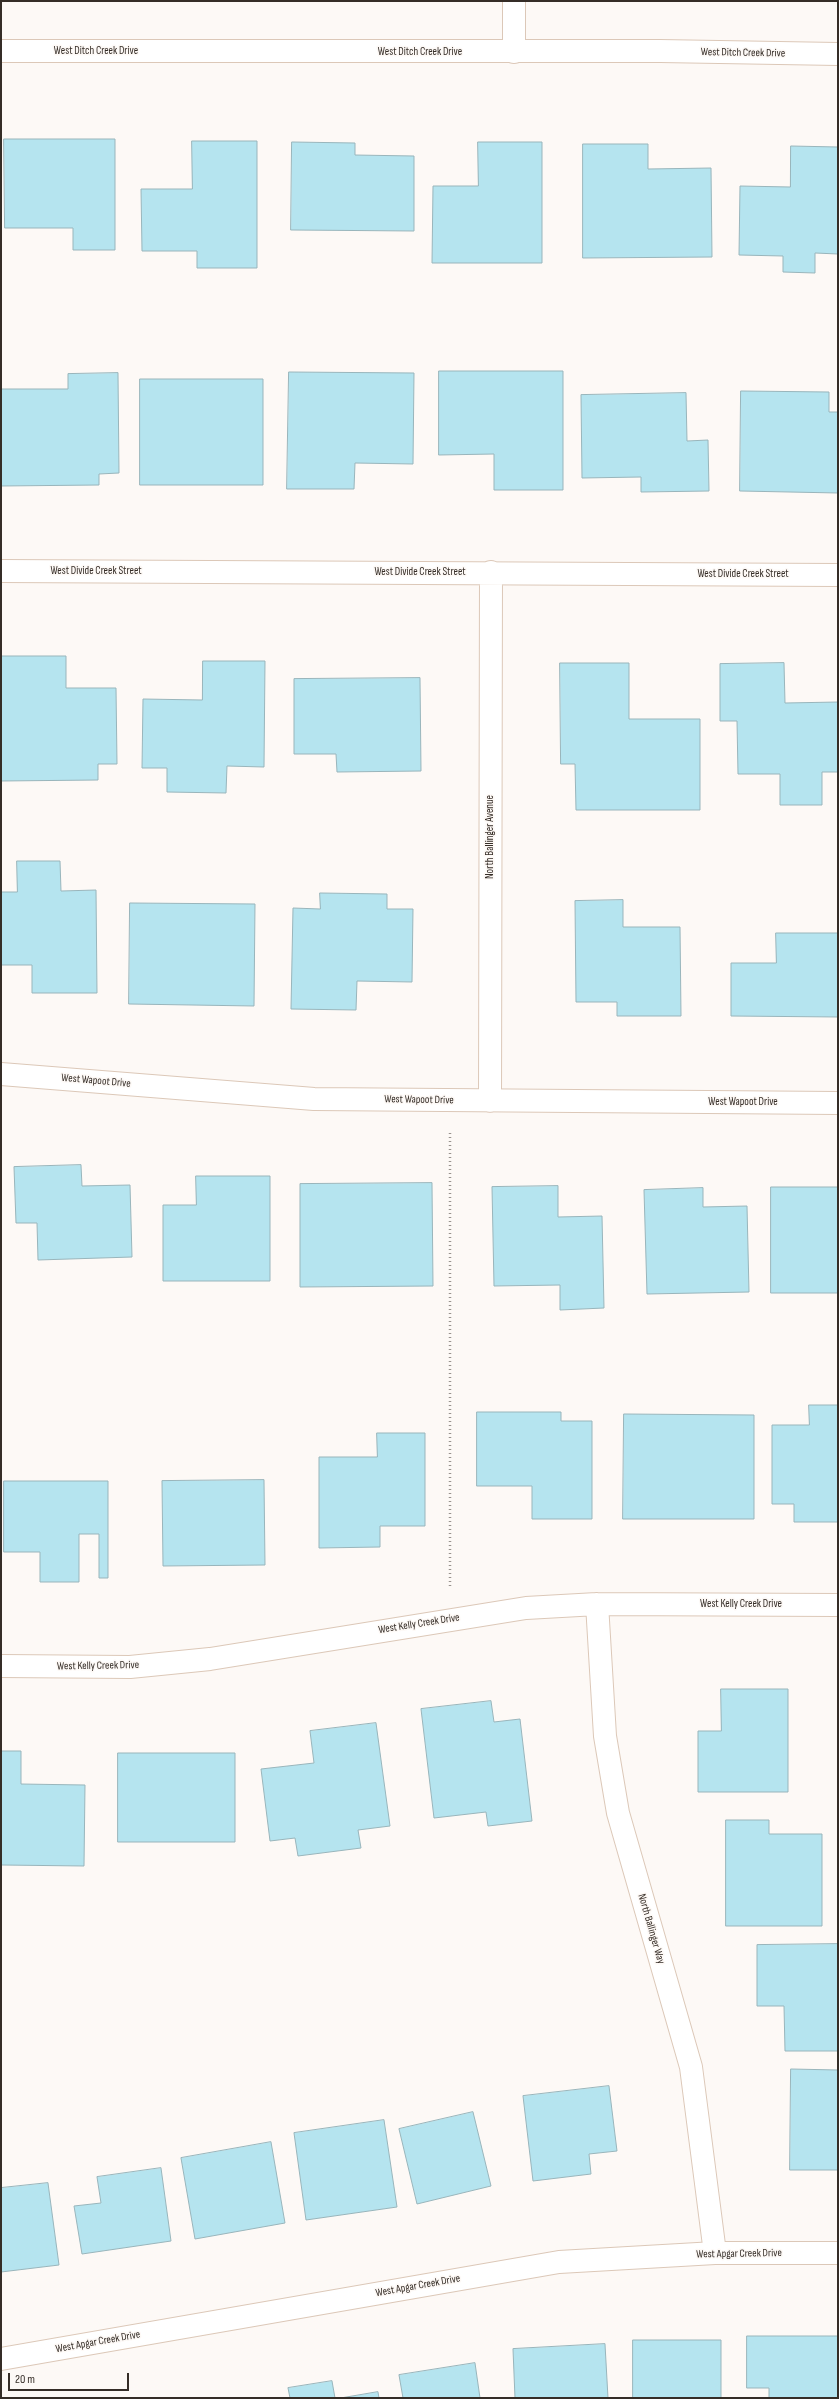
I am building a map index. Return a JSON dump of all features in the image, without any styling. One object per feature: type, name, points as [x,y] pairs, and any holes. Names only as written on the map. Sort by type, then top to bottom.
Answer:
[{"type":"street","points":[[514,1],[514,52]]},
{"type":"street","name":"West Ditch Creek Drive","points":[[1,51],[660,51],[838,54]]},
{"type":"street","name":"West Divide Creek Street","points":[[1,571],[491,572],[838,575]]},
{"type":"street","name":"North Ballinger Avenue","points":[[490,1101],[491,572]]},
{"type":"street","name":"West Wapoot Drive","points":[[1,1074],[314,1099],[838,1103]]},
{"type":"street","name":"West Kelly Creek Drive","points":[[1,1666],[130,1667],[210,1659],[450,1619],[526,1608],[597,1604],[838,1605]]},
{"type":"street","name":"North Ballinger Way","points":[[597,1604],[604,1736],[618,1813],[691,2067],[715,2253]]},
{"type":"street","name":"West Apgar Creek Drive","points":[[1,2359],[558,2262],[715,2253],[838,2253]]},
{"type":"path","points":[[450,1100],[450,1619]]},
{"type":"building","points":[[4,139],[115,139],[115,250],[73,250],[73,228],[5,228]]},
{"type":"building","points":[[192,141],[257,141],[257,268],[197,268],[197,251],[142,251],[141,189],[192,189]]},
{"type":"building","points":[[292,142],[355,143],[355,155],[414,156],[414,231],[291,230]]},
{"type":"building","points":[[478,142],[542,142],[542,263],[432,263],[433,186],[478,186]]},
{"type":"building","points":[[583,144],[648,144],[648,169],[711,168],[712,257],[583,258]]},
{"type":"building","points":[[791,146],[838,147],[838,254],[815,253],[815,273],[783,272],[783,256],[739,255],[740,186],[790,187]]},
{"type":"building","points":[[439,371],[563,371],[563,490],[494,490],[494,454],[439,455]]},
{"type":"building","points":[[289,372],[414,373],[413,464],[355,463],[354,489],[287,489]]},
{"type":"building","points":[[118,373],[119,473],[99,474],[99,485],[1,486],[1,389],[68,389],[68,374]]},
{"type":"building","points":[[140,379],[263,379],[263,485],[140,485]]},
{"type":"building","points":[[741,391],[829,392],[829,412],[838,412],[838,493],[740,491]]},
{"type":"building","points":[[686,393],[687,441],[708,440],[709,491],[641,492],[641,477],[582,478],[581,395]]},
{"type":"building","points":[[1,656],[66,656],[66,688],[116,688],[117,764],[98,764],[98,780],[1,781]]},
{"type":"building","points":[[203,661],[265,661],[264,767],[227,766],[226,793],[167,792],[167,768],[142,768],[143,699],[202,700]]},
{"type":"building","points":[[560,663],[629,663],[629,719],[700,719],[700,810],[576,810],[575,764],[561,764]]},
{"type":"building","points":[[784,663],[785,703],[838,702],[838,772],[822,772],[822,805],[780,805],[780,774],[738,774],[737,721],[720,721],[720,664]]},
{"type":"building","points":[[420,678],[421,771],[337,772],[336,754],[294,754],[294,679]]},
{"type":"building","points":[[17,861],[60,861],[61,891],[96,890],[97,993],[32,993],[32,965],[1,965],[1,892],[17,892]]},
{"type":"building","points":[[320,893],[387,894],[387,909],[413,909],[412,982],[357,981],[356,1010],[291,1009],[293,908],[320,909]]},
{"type":"building","points":[[623,900],[623,927],[680,927],[681,1016],[617,1016],[617,1002],[576,1002],[575,901]]},
{"type":"building","points":[[130,903],[255,904],[254,1006],[129,1004]]},
{"type":"building","points":[[776,933],[838,933],[838,1017],[731,1016],[731,963],[776,963]]},
{"type":"building","points":[[81,1165],[82,1186],[130,1185],[132,1257],[38,1260],[37,1223],[16,1223],[14,1167]]},
{"type":"building","points":[[196,1176],[270,1176],[270,1281],[163,1281],[163,1205],[196,1205]]},
{"type":"building","points":[[432,1183],[433,1286],[300,1287],[300,1184]]},
{"type":"building","points":[[558,1186],[558,1217],[602,1216],[604,1308],[560,1310],[560,1285],[494,1286],[492,1187]]},
{"type":"building","points":[[771,1187],[838,1187],[838,1293],[771,1293]]},
{"type":"building","points":[[703,1188],[703,1207],[747,1206],[749,1292],[647,1294],[644,1190]]},
{"type":"building","points":[[809,1405],[838,1405],[838,1522],[794,1522],[794,1504],[772,1504],[772,1425],[809,1425]]},
{"type":"building","points":[[477,1412],[561,1412],[561,1421],[592,1421],[592,1519],[532,1519],[532,1486],[477,1486]]},
{"type":"building","points":[[624,1414],[754,1415],[754,1519],[623,1519]]},
{"type":"building","points":[[377,1433],[425,1433],[425,1526],[380,1526],[380,1547],[319,1548],[319,1457],[377,1457]]},
{"type":"building","points":[[264,1480],[265,1565],[163,1566],[162,1481]]},
{"type":"building","points":[[4,1481],[108,1481],[108,1578],[99,1578],[99,1534],[79,1534],[79,1582],[40,1582],[40,1552],[4,1552]]},
{"type":"building","points":[[721,1689],[788,1689],[788,1792],[698,1792],[698,1731],[721,1731]]},
{"type":"building","points":[[491,1701],[494,1722],[520,1719],[532,1821],[488,1826],[486,1812],[434,1818],[421,1709]]},
{"type":"building","points":[[376,1723],[390,1826],[358,1830],[361,1848],[298,1856],[295,1838],[270,1841],[261,1769],[314,1763],[310,1731]]},
{"type":"building","points":[[1,1751],[21,1751],[21,1784],[85,1785],[84,1866],[1,1865]]},
{"type":"building","points":[[118,1753],[235,1753],[235,1842],[118,1842]]},
{"type":"building","points":[[726,1820],[769,1820],[769,1834],[822,1834],[822,1926],[726,1926]]},
{"type":"building","points":[[838,1944],[838,2051],[785,2051],[784,2006],[757,2006],[757,1945]]},
{"type":"building","points":[[791,2069],[838,2070],[838,2170],[790,2170]]},
{"type":"building","points":[[609,2086],[617,2151],[589,2154],[591,2174],[533,2181],[523,2096]]},
{"type":"building","points":[[473,2112],[491,2186],[417,2204],[399,2129]]},
{"type":"building","points":[[384,2120],[397,2207],[306,2220],[294,2133]]},
{"type":"building","points":[[271,2142],[285,2223],[195,2239],[181,2158]]},
{"type":"building","points":[[161,2168],[171,2241],[82,2254],[74,2206],[101,2203],[97,2177]]},
{"type":"building","points":[[48,2183],[59,2265],[1,2272],[1,2188]]},
{"type":"building","points":[[747,2336],[838,2336],[838,2398],[769,2398],[769,2388],[747,2388]]},
{"type":"building","points":[[633,2340],[721,2340],[721,2398],[633,2398]]},
{"type":"building","points":[[605,2344],[608,2398],[515,2398],[513,2349]]},
{"type":"building","points":[[475,2363],[480,2398],[403,2398],[399,2375]]},
{"type":"building","points":[[332,2381],[335,2398],[290,2398],[288,2388]]},
{"type":"building","points":[[378,2392],[379,2398],[341,2398]]}]
